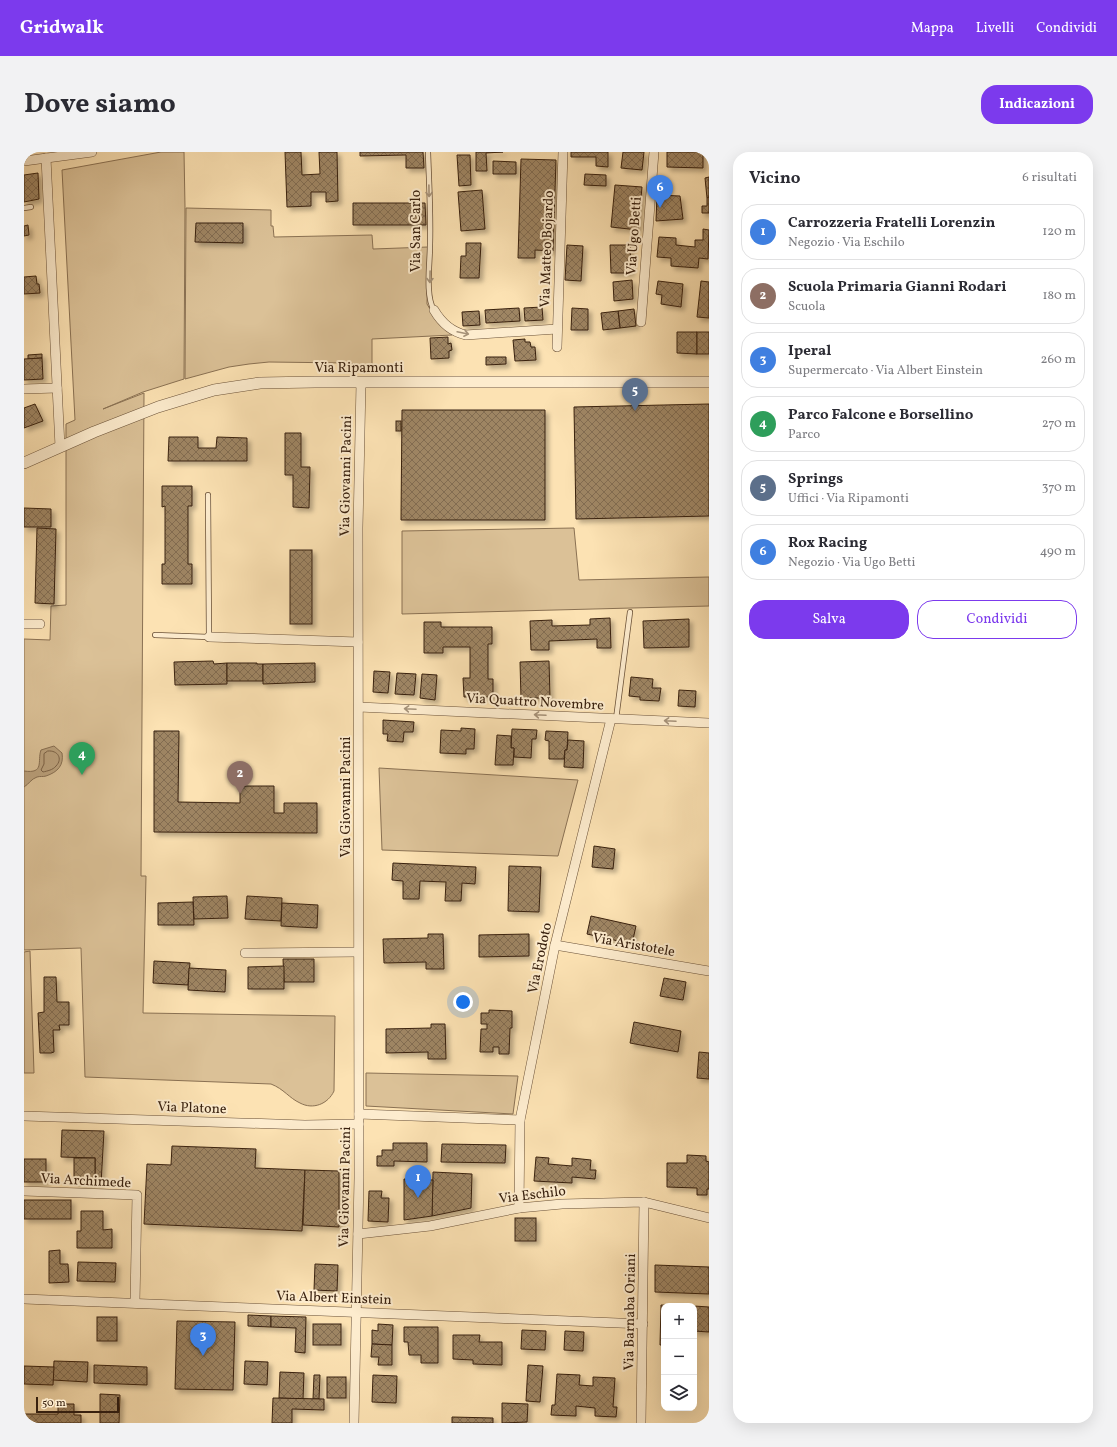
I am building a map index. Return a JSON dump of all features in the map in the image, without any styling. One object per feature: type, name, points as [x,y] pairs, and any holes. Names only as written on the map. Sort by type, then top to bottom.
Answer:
[{"type":"street","points":[[24,161],[92,152]]},
{"type":"street","name":"Via Matteo Bojardo","points":[[557,347],[563,152]]},
{"type":"street","name":"Via Ugo Betti","points":[[641,322],[654,152]]},
{"type":"street","points":[[46,158],[60,447]]},
{"type":"street","points":[[434,310],[454,331],[466,335],[557,328]]},
{"type":"street","name":"Via Giovanni Pacini","points":[[354,1423],[359,1124],[358,642],[359,444],[361,382]]},
{"type":"street","name":"Via Ripamonti","points":[[24,463],[158,407],[214,390],[260,383],[709,382]]},
{"type":"street","points":[[24,389],[57,388]]},
{"type":"street","points":[[24,624],[40,624]]},
{"type":"street","points":[[209,637],[358,642]]},
{"type":"street","name":"Via Quattro Novembre","points":[[359,707],[709,723]]},
{"type":"street","name":"Via Erodoto","points":[[519,1208],[520,1120],[555,945],[613,719]]},
{"type":"street","name":"Via Aristotele","points":[[555,945],[709,971]]},
{"type":"street","points":[[245,953],[358,952]]},
{"type":"street","points":[[359,1114],[520,1120]]},
{"type":"street","name":"Via Platone","points":[[24,1116],[305,1124],[359,1124]]},
{"type":"street","name":"Via Archimede","points":[[24,1191],[137,1195],[135,1303]]},
{"type":"street","name":"Via Eschilo","points":[[358,1234],[430,1226],[519,1208],[562,1204],[644,1202],[709,1218]]},
{"type":"street","name":"Via Barnaba Oriani","points":[[642,1423],[644,1202]]},
{"type":"street","name":"Via Albert Einstein","points":[[24,1299],[642,1324]]},
{"type":"lane","name":"Via San Carlo","points":[[428,152],[430,243],[429,294],[431,306],[434,310]]},
{"type":"lane","points":[[24,208],[31,207]]},
{"type":"lane","points":[[155,635],[209,637],[208,496]]},
{"type":"lane","points":[[613,719],[630,612]]},
{"type":"shaded area","points":[[161,152],[184,152],[184,379],[143,392],[103,409],[144,393],[141,876],[146,876],[143,1013],[335,1016],[334,1091],[328,1099],[315,1106],[300,1103],[271,1084],[85,1077],[81,948],[24,950],[24,639],[50,640],[51,606],[66,605],[66,424],[75,420],[62,170]]},
{"type":"shaded area","points":[[186,208],[271,210],[271,226],[273,226],[274,237],[372,235],[373,249],[428,247],[427,304],[436,319],[452,332],[452,335],[372,339],[372,367],[347,363],[269,362],[229,367],[185,379]]},
{"type":"shaded area","points":[[574,528],[579,580],[709,577],[709,606],[402,614],[402,531]]},
{"type":"shaded area","points":[[379,768],[578,780],[558,856],[382,850]]},
{"type":"shaded area","points":[[30,951],[34,1073],[24,1073],[24,952]]},
{"type":"shaded area","points":[[366,1073],[518,1076],[513,1114],[366,1106]]},
{"type":"water","points":[[54,746],[62,753],[62,761],[59,768],[50,774],[35,778],[24,787],[24,771],[35,771],[38,769],[41,750]]},
{"type":"building","points":[[285,152],[301,152],[302,175],[320,174],[319,152],[337,152],[338,201],[326,202],[326,192],[311,192],[311,206],[287,207]]},
{"type":"building","points":[[360,152],[423,152],[424,168],[406,168],[406,155],[360,156]]},
{"type":"building","points":[[476,152],[503,152],[486,153],[487,171],[476,171]]},
{"type":"building","points":[[571,152],[608,152],[608,167],[596,166],[596,157],[571,157]]},
{"type":"building","points":[[623,152],[644,152],[642,170],[621,168]]},
{"type":"building","points":[[667,152],[703,152],[703,168],[667,167]]},
{"type":"building","points":[[457,155],[470,155],[471,185],[459,186]]},
{"type":"building","points":[[521,159],[556,160],[553,251],[535,250],[535,258],[518,258]]},
{"type":"building","points":[[493,161],[516,162],[516,174],[493,174]]},
{"type":"building","points":[[38,173],[39,199],[24,202],[24,175]]},
{"type":"building","points":[[585,174],[606,175],[606,186],[584,185]]},
{"type":"building","points":[[709,177],[709,197],[707,198],[705,178]]},
{"type":"building","points":[[615,185],[642,187],[638,230],[611,227]]},
{"type":"building","points":[[482,190],[485,229],[461,231],[458,192]]},
{"type":"building","points":[[657,195],[680,196],[683,219],[656,221]]},
{"type":"building","points":[[709,197],[709,213],[702,213],[702,206],[707,206],[707,198]]},
{"type":"building","points":[[353,203],[425,203],[426,225],[353,225]]},
{"type":"building","points":[[196,223],[243,223],[243,243],[195,242]]},
{"type":"building","points":[[28,225],[29,235],[24,236],[24,226]]},
{"type":"building","points":[[703,229],[709,230],[708,259],[699,258],[698,268],[671,266],[671,258],[657,257],[659,237],[676,238],[676,245],[695,247],[695,240],[703,240]]},
{"type":"building","points":[[466,243],[481,243],[479,278],[460,278],[461,256],[466,256]]},
{"type":"building","points":[[567,245],[583,246],[581,281],[565,280]]},
{"type":"building","points":[[610,245],[630,245],[631,273],[611,273]]},
{"type":"building","points":[[36,276],[40,293],[24,294],[24,277]]},
{"type":"building","points":[[632,280],[633,299],[614,301],[613,282]]},
{"type":"building","points":[[658,281],[683,284],[681,307],[661,304],[662,295],[656,294]]},
{"type":"building","points":[[701,281],[709,282],[709,318],[697,317]]},
{"type":"building","points":[[542,307],[543,320],[525,321],[524,308]]},
{"type":"building","points":[[519,308],[520,321],[486,323],[485,310]]},
{"type":"building","points":[[572,308],[588,309],[588,330],[571,330]]},
{"type":"building","points":[[634,309],[636,326],[620,328],[618,311]]},
{"type":"building","points":[[479,311],[480,325],[463,326],[462,312]]},
{"type":"building","points":[[618,311],[620,328],[603,330],[601,313]]},
{"type":"building","points":[[677,332],[697,332],[697,354],[677,353]]},
{"type":"building","points":[[697,332],[709,332],[709,354],[697,354]]},
{"type":"building","points":[[448,337],[448,344],[451,343],[452,350],[449,351],[449,358],[431,359],[430,338]]},
{"type":"building","points":[[525,339],[525,342],[530,342],[531,347],[535,347],[536,360],[515,361],[513,340]]},
{"type":"building","points":[[42,354],[42,358],[28,359],[28,355]]},
{"type":"building","points":[[486,357],[506,357],[506,364],[486,365]]},
{"type":"building","points":[[42,358],[43,379],[24,380],[24,359]]},
{"type":"building","points":[[35,404],[43,421],[24,428],[24,408]]},
{"type":"building","points":[[709,404],[709,516],[576,519],[574,407]]},
{"type":"building","points":[[402,410],[545,410],[545,520],[401,520]]},
{"type":"building","points":[[396,421],[401,421],[401,431],[396,431]]},
{"type":"building","points":[[285,433],[301,433],[301,467],[310,467],[309,508],[293,507],[293,475],[285,475]]},
{"type":"building","points":[[169,437],[198,437],[198,448],[216,448],[217,437],[247,438],[247,461],[168,461]]},
{"type":"building","points":[[162,486],[192,486],[192,506],[188,506],[188,564],[192,564],[192,584],[162,584],[162,564],[165,564],[165,506],[162,507]]},
{"type":"building","points":[[24,508],[51,509],[51,527],[24,527]]},
{"type":"building","points":[[37,528],[56,529],[54,604],[35,603]]},
{"type":"building","points":[[290,550],[312,550],[312,624],[290,624]]},
{"type":"building","points":[[610,618],[611,648],[597,648],[597,639],[549,641],[549,650],[531,650],[530,621],[552,620],[552,626],[590,625],[590,619]]},
{"type":"building","points":[[689,619],[689,647],[644,648],[643,621]]},
{"type":"building","points":[[424,622],[441,622],[441,627],[492,627],[492,644],[488,644],[488,679],[493,679],[493,697],[464,697],[463,678],[470,678],[470,647],[443,647],[443,653],[424,653]]},
{"type":"building","points":[[213,661],[214,664],[227,663],[227,684],[175,685],[174,662]]},
{"type":"building","points":[[549,661],[550,698],[521,698],[520,662]]},
{"type":"building","points":[[227,663],[263,664],[263,681],[227,681]]},
{"type":"building","points":[[315,663],[315,682],[263,684],[263,664]]},
{"type":"building","points":[[374,671],[390,672],[388,693],[373,692]]},
{"type":"building","points":[[397,673],[416,674],[414,695],[395,694]]},
{"type":"building","points":[[422,674],[437,675],[435,700],[420,698]]},
{"type":"building","points":[[631,677],[653,679],[652,688],[661,688],[659,701],[640,700],[640,697],[629,696]]},
{"type":"building","points":[[679,690],[696,691],[695,707],[678,706]]},
{"type":"building","points":[[383,720],[414,722],[413,732],[404,732],[403,742],[387,741],[388,734],[383,734]]},
{"type":"building","points":[[461,728],[475,729],[474,749],[466,749],[466,754],[440,753],[441,730],[461,731]]},
{"type":"building","points":[[512,729],[537,730],[536,739],[532,739],[531,758],[514,757],[514,748],[511,748]]},
{"type":"building","points":[[154,731],[179,731],[178,802],[240,803],[240,786],[274,786],[274,813],[284,813],[284,803],[317,803],[317,833],[154,832]]},
{"type":"building","points":[[546,731],[568,732],[567,750],[565,750],[564,759],[549,759],[549,741],[545,740]]},
{"type":"building","points":[[497,735],[511,736],[511,748],[514,748],[513,765],[495,765]]},
{"type":"building","points":[[568,740],[584,741],[583,768],[564,767],[565,750],[567,750]]},
{"type":"building","points":[[594,846],[615,849],[613,869],[592,867]]},
{"type":"building","points":[[393,863],[476,867],[475,884],[462,883],[461,901],[445,901],[446,882],[420,881],[419,899],[403,899],[403,881],[392,880]]},
{"type":"building","points":[[509,866],[541,867],[539,912],[508,911]]},
{"type":"building","points":[[227,896],[228,918],[194,919],[193,897]]},
{"type":"building","points":[[247,896],[282,898],[281,921],[245,919]]},
{"type":"building","points":[[193,902],[194,925],[158,925],[158,903]]},
{"type":"building","points":[[282,903],[318,905],[317,928],[281,926]]},
{"type":"building","points":[[591,916],[636,926],[632,944],[587,934]]},
{"type":"building","points":[[428,934],[443,934],[444,969],[426,969],[426,962],[384,963],[383,939],[428,938]]},
{"type":"building","points":[[529,934],[529,956],[479,957],[479,935]]},
{"type":"building","points":[[283,959],[314,959],[314,982],[284,982]]},
{"type":"building","points":[[154,961],[190,963],[188,985],[153,983]]},
{"type":"building","points":[[284,966],[284,989],[248,989],[248,967]]},
{"type":"building","points":[[189,968],[226,970],[225,992],[188,990]]},
{"type":"building","points":[[44,977],[56,977],[57,1002],[69,1002],[69,1025],[59,1025],[60,1030],[53,1030],[54,1052],[51,1053],[40,1053],[38,1013],[44,1012]]},
{"type":"building","points":[[664,978],[686,982],[683,1000],[660,996]]},
{"type":"building","points":[[489,1010],[512,1011],[509,1054],[499,1054],[499,1047],[493,1047],[493,1052],[480,1052],[481,1029],[487,1029],[487,1024],[481,1024],[481,1013],[489,1013]]},
{"type":"building","points":[[634,1022],[681,1031],[678,1052],[630,1043]]},
{"type":"building","points":[[431,1024],[445,1024],[446,1059],[428,1059],[428,1052],[386,1053],[386,1029],[431,1028]]},
{"type":"building","points":[[699,1052],[709,1053],[709,1079],[697,1078]]},
{"type":"building","points":[[62,1130],[104,1131],[101,1184],[95,1183],[95,1158],[61,1157]]},
{"type":"building","points":[[393,1143],[427,1143],[427,1162],[394,1161],[394,1166],[377,1166],[377,1156],[382,1156],[382,1150],[393,1150]]},
{"type":"building","points":[[442,1144],[506,1145],[505,1163],[441,1162]]},
{"type":"building","points":[[172,1146],[256,1149],[255,1168],[305,1170],[302,1231],[144,1224],[147,1164],[171,1165]]},
{"type":"building","points":[[687,1155],[706,1156],[706,1161],[709,1162],[709,1189],[707,1189],[707,1195],[697,1195],[697,1188],[667,1187],[667,1163],[687,1163]]},
{"type":"building","points":[[536,1157],[549,1158],[548,1164],[572,1166],[572,1158],[591,1160],[590,1170],[596,1170],[595,1179],[572,1177],[572,1183],[534,1181]]},
{"type":"building","points":[[74,1158],[95,1158],[95,1183],[74,1183]]},
{"type":"building","points":[[24,1159],[46,1159],[46,1182],[24,1182]]},
{"type":"building","points":[[305,1170],[339,1171],[339,1227],[303,1225]]},
{"type":"building","points":[[433,1172],[472,1174],[471,1208],[432,1216]]},
{"type":"building","points":[[404,1179],[433,1180],[432,1216],[404,1220]]},
{"type":"building","points":[[369,1191],[382,1191],[381,1198],[389,1198],[388,1222],[368,1221]]},
{"type":"building","points":[[24,1200],[71,1200],[71,1219],[24,1219]]},
{"type":"building","points":[[81,1211],[103,1211],[103,1230],[112,1229],[112,1248],[77,1248],[77,1231],[81,1231]]},
{"type":"building","points":[[515,1218],[536,1218],[536,1241],[515,1241]]},
{"type":"building","points":[[60,1250],[60,1264],[68,1264],[69,1282],[49,1283],[49,1251]]},
{"type":"building","points":[[78,1262],[116,1263],[115,1282],[77,1281]]},
{"type":"building","points":[[315,1264],[338,1265],[337,1291],[314,1290]]},
{"type":"building","points":[[655,1265],[709,1267],[709,1294],[655,1292]]},
{"type":"building","points":[[661,1305],[661,1345],[660,1345]]},
{"type":"building","points":[[697,1306],[709,1307],[709,1332],[697,1331]]},
{"type":"building","points":[[248,1315],[271,1316],[271,1327],[248,1326]]},
{"type":"building","points":[[271,1316],[306,1317],[305,1353],[295,1352],[296,1328],[271,1327]]},
{"type":"building","points":[[97,1317],[117,1317],[117,1341],[97,1341]]},
{"type":"building","points":[[177,1321],[235,1322],[233,1390],[175,1389]]},
{"type":"building","points":[[313,1324],[341,1324],[341,1345],[313,1345]]},
{"type":"building","points":[[378,1324],[393,1325],[392,1345],[372,1344],[372,1330],[378,1331]]},
{"type":"building","points":[[404,1327],[438,1327],[438,1363],[421,1363],[421,1355],[409,1355],[408,1342],[404,1342]]},
{"type":"building","points":[[522,1330],[546,1331],[545,1350],[521,1349]]},
{"type":"building","points":[[565,1331],[584,1332],[583,1351],[564,1350]]},
{"type":"building","points":[[453,1335],[480,1335],[479,1342],[502,1342],[502,1365],[473,1364],[473,1360],[453,1359]]},
{"type":"building","points":[[372,1344],[392,1345],[392,1365],[378,1365],[379,1357],[371,1357]]},
{"type":"building","points":[[54,1361],[88,1362],[87,1382],[53,1380]]},
{"type":"building","points":[[245,1361],[268,1362],[267,1385],[244,1384]]},
{"type":"building","points":[[94,1365],[147,1367],[147,1385],[94,1383]]},
{"type":"building","points":[[528,1365],[543,1366],[540,1402],[526,1401]]},
{"type":"building","points":[[24,1366],[54,1367],[53,1385],[24,1384]]},
{"type":"building","points":[[280,1372],[304,1373],[303,1399],[279,1398]]},
{"type":"building","points":[[557,1374],[580,1375],[579,1385],[593,1386],[593,1377],[615,1378],[613,1407],[617,1407],[616,1417],[595,1416],[595,1408],[576,1406],[576,1416],[551,1415],[552,1405],[555,1405]]},
{"type":"building","points":[[314,1375],[320,1375],[319,1399],[313,1399]]},
{"type":"building","points":[[373,1375],[397,1376],[396,1403],[372,1402]]},
{"type":"building","points":[[327,1377],[346,1377],[346,1398],[327,1398]]},
{"type":"building","points":[[100,1394],[120,1395],[119,1423],[100,1423]]},
{"type":"building","points":[[273,1398],[324,1399],[324,1410],[292,1409],[292,1423],[272,1423]]},
{"type":"building","points":[[502,1403],[528,1404],[527,1422],[502,1423]]},
{"type":"building","points":[[58,1404],[74,1404],[74,1415],[81,1415],[81,1423],[24,1423],[24,1414],[58,1414]]},
{"type":"building","points":[[452,1417],[493,1418],[493,1423],[452,1423]]},
{"type":"place","name":"Rox Racing","points":[[660,208]]},
{"type":"place","name":"Springs","points":[[635,411]]},
{"type":"place","name":"Parco Falcone e Borsellino","points":[[82,775]]},
{"type":"place","name":"Scuola Primaria Gianni Rodari","points":[[240,794]]},
{"type":"place","name":"Carrozzeria Fratelli Lorenzin","points":[[418,1198]]},
{"type":"place","name":"Iperal","points":[[203,1356]]}]
